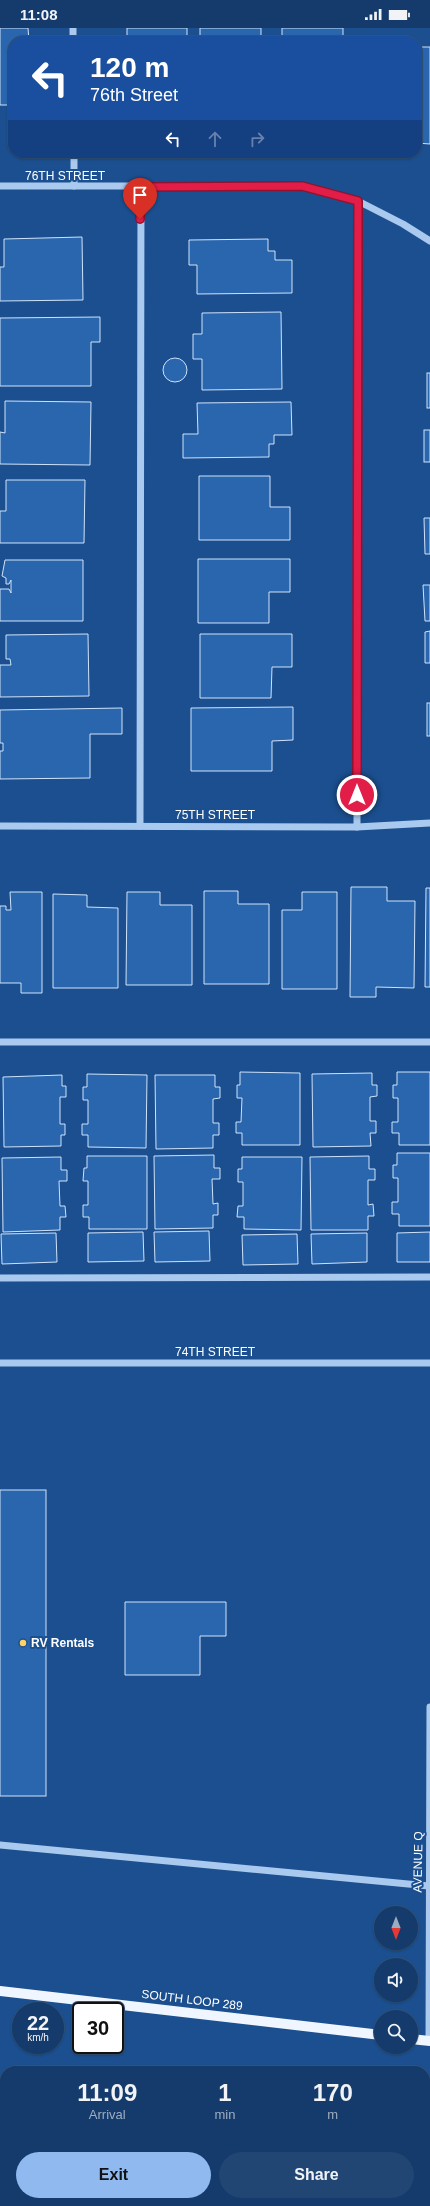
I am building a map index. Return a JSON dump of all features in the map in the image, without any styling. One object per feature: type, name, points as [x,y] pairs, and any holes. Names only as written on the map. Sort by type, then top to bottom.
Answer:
[{"type":"main road","name":"SOUTH LOOP 289","points":[[0,1991],[374,2034]]},
{"type":"main road","points":[[418,2040],[429,2041]]},
{"type":"street","points":[[74,158],[74,186]]},
{"type":"street","name":"76TH STREET","points":[[0,186],[302,186],[358,201],[403,224],[430,241]]},
{"type":"street","points":[[140,187],[140,826]]},
{"type":"street","points":[[357,827],[358,201]]},
{"type":"street","name":"75TH STREET","points":[[0,826],[357,827],[430,823]]},
{"type":"street","points":[[0,1042],[430,1042]]},
{"type":"street","points":[[0,1278],[430,1277]]},
{"type":"street","name":"74TH STREET","points":[[0,1363],[430,1363]]},
{"type":"street","name":"AVENUE Q","points":[[429,2041],[430,1707]]},
{"type":"street","points":[[0,1845],[429,1886]]},
{"type":"building","points":[[0,28],[28,28],[29,36],[8,36],[8,105],[0,105]]},
{"type":"building","points":[[127,28],[187,28],[187,36],[127,36]]},
{"type":"building","points":[[200,28],[261,28],[261,36],[200,36]]},
{"type":"building","points":[[282,28],[343,28],[343,36],[282,36]]},
{"type":"building","points":[[422,47],[430,47],[430,144],[422,143]]},
{"type":"building","points":[[82,237],[83,300],[0,301],[0,267],[4,267],[4,239]]},
{"type":"building","points":[[268,239],[268,251],[275,251],[275,260],[292,260],[292,293],[197,294],[197,265],[189,265],[189,240]]},
{"type":"building","points":[[281,312],[282,389],[202,390],[202,359],[193,359],[193,334],[202,334],[202,313]]},
{"type":"building","points":[[100,317],[100,342],[91,342],[91,386],[0,386],[0,318]]},
{"type":"building","points":[[175,358],[184,361],[187,370],[184,379],[175,382],[166,379],[163,370],[166,361]]},
{"type":"building","points":[[427,373],[430,373],[430,408],[427,408]]},
{"type":"building","points":[[5,401],[91,402],[90,465],[0,464],[0,432],[5,433]]},
{"type":"building","points":[[291,402],[292,435],[274,435],[274,444],[269,444],[269,457],[183,458],[183,434],[198,434],[197,403]]},
{"type":"building","points":[[424,430],[430,430],[430,462],[424,462]]},
{"type":"building","points":[[199,476],[270,476],[270,507],[290,507],[290,540],[199,540]]},
{"type":"building","points":[[6,480],[85,480],[84,543],[0,543],[0,511],[6,511]]},
{"type":"building","points":[[424,518],[430,518],[430,554],[425,554]]},
{"type":"building","points":[[198,559],[290,559],[290,592],[269,592],[269,623],[198,623]]},
{"type":"building","points":[[5,560],[83,560],[83,621],[0,621],[0,589],[9,589],[11,593],[11,580],[9,584],[6,584],[6,578],[2,576]]},
{"type":"building","points":[[423,585],[430,585],[430,621],[425,621]]},
{"type":"building","points":[[430,631],[430,663],[425,663],[425,632]]},
{"type":"building","points":[[88,634],[89,696],[0,697],[0,665],[11,665],[10,659],[6,659],[6,635]]},
{"type":"building","points":[[200,634],[292,634],[292,667],[272,667],[271,698],[200,698]]},
{"type":"building","points":[[427,703],[430,703],[430,736],[427,736]]},
{"type":"building","points":[[293,707],[293,740],[272,741],[272,771],[191,771],[191,708]]},
{"type":"building","points":[[122,708],[122,734],[90,734],[90,778],[0,779],[0,751],[3,751],[3,743],[0,743],[0,710]]},
{"type":"building","points":[[351,887],[387,887],[387,901],[415,901],[414,988],[376,987],[376,997],[350,997]]},
{"type":"building","points":[[426,888],[430,888],[430,987],[425,987]]},
{"type":"building","points":[[204,891],[238,891],[238,904],[269,904],[269,984],[204,984]]},
{"type":"building","points":[[10,892],[42,892],[42,993],[21,993],[21,983],[0,983],[0,906],[6,906],[6,910],[11,910]]},
{"type":"building","points":[[127,892],[160,892],[160,905],[192,905],[192,985],[126,985]]},
{"type":"building","points":[[302,892],[337,892],[337,989],[282,989],[282,910],[302,910]]},
{"type":"building","points":[[53,894],[87,895],[87,907],[118,908],[118,988],[53,988]]},
{"type":"building","points":[[240,1072],[300,1073],[300,1145],[242,1145],[242,1133],[236,1133],[236,1122],[241,1122],[242,1098],[237,1098],[237,1085],[240,1085]]},
{"type":"building","points":[[397,1072],[430,1072],[430,1145],[399,1145],[399,1133],[392,1133],[392,1122],[398,1122],[398,1098],[393,1098],[393,1085],[397,1085]]},
{"type":"building","points":[[372,1073],[372,1085],[377,1085],[377,1096],[370,1097],[370,1121],[376,1121],[376,1133],[370,1133],[371,1146],[313,1147],[312,1074]]},
{"type":"building","points":[[87,1074],[147,1075],[146,1148],[88,1147],[88,1135],[82,1135],[82,1124],[88,1124],[88,1100],[83,1100],[83,1087],[87,1087]]},
{"type":"building","points":[[62,1075],[62,1086],[66,1086],[66,1097],[60,1097],[60,1124],[65,1124],[65,1135],[61,1135],[61,1146],[4,1147],[3,1077]]},
{"type":"building","points":[[155,1075],[215,1075],[215,1087],[220,1087],[220,1098],[213,1099],[213,1123],[219,1123],[219,1135],[213,1135],[213,1148],[156,1149]]},
{"type":"building","points":[[397,1153],[430,1153],[430,1226],[399,1226],[399,1214],[392,1214],[392,1202],[398,1202],[398,1178],[393,1178],[393,1165],[397,1165]]},
{"type":"building","points":[[214,1155],[214,1168],[220,1168],[220,1179],[212,1179],[213,1204],[218,1203],[218,1215],[213,1215],[213,1228],[155,1229],[154,1156]]},
{"type":"building","points":[[87,1156],[147,1156],[147,1229],[89,1229],[89,1217],[83,1217],[83,1205],[88,1205],[88,1181],[83,1181],[84,1168],[87,1168]]},
{"type":"building","points":[[369,1156],[369,1169],[375,1169],[375,1180],[368,1180],[368,1205],[373,1204],[374,1216],[368,1216],[368,1230],[311,1230],[310,1157]]},
{"type":"building","points":[[61,1157],[61,1170],[67,1170],[67,1181],[59,1181],[60,1206],[65,1206],[66,1217],[60,1217],[60,1230],[3,1232],[2,1158]]},
{"type":"building","points":[[242,1157],[302,1157],[301,1230],[244,1229],[244,1217],[237,1217],[238,1206],[243,1206],[243,1182],[238,1182],[238,1169],[242,1169]]},
{"type":"building","points":[[209,1231],[210,1261],[155,1262],[154,1232]]},
{"type":"building","points":[[143,1232],[144,1261],[88,1262],[88,1233]]},
{"type":"building","points":[[430,1232],[430,1262],[397,1262],[397,1233]]},
{"type":"building","points":[[56,1233],[57,1262],[2,1264],[1,1234]]},
{"type":"building","points":[[367,1233],[367,1262],[312,1264],[311,1234]]},
{"type":"building","points":[[297,1234],[298,1264],[243,1265],[242,1235]]},
{"type":"building","name":"RV Rentals","points":[[0,1490],[46,1490],[46,1796],[0,1796]]},
{"type":"building","points":[[125,1602],[226,1602],[226,1636],[200,1636],[200,1675],[125,1675]]},
{"type":"place","name":"RV Rentals","points":[[23,1643]]},
{"type":"route","points":[[140,219],[140,187],[302,186],[358,201],[357,795]]}]
